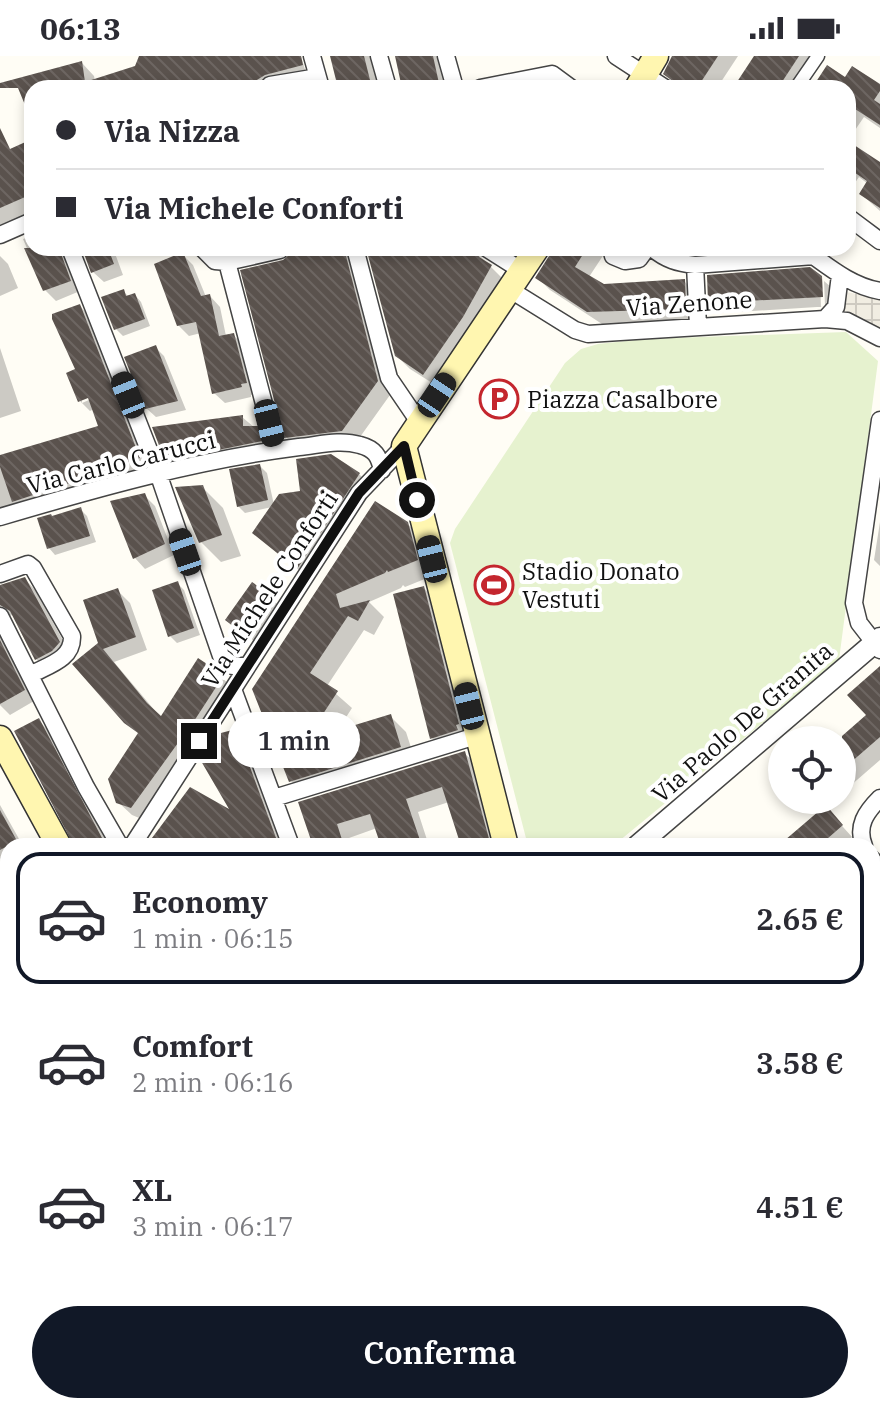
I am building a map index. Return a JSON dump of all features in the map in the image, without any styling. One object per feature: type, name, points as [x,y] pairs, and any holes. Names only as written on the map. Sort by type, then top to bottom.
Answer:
[{"type":"main road","points":[[504,838],[404,446],[532,256]]},
{"type":"main road","points":[[0,738],[55,838]]},
{"type":"street","points":[[312,56],[318,80]]},
{"type":"street","points":[[379,56],[386,80]]},
{"type":"street","points":[[446,56],[453,80]]},
{"type":"street","points":[[616,56],[645,73]]},
{"type":"street","points":[[802,80],[818,56]]},
{"type":"street","points":[[521,80],[552,74],[560,80]]},
{"type":"street","points":[[856,223],[880,241]]},
{"type":"street","points":[[0,235],[24,224]]},
{"type":"street","points":[[73,256],[158,473],[221,656],[233,666],[247,666]]},
{"type":"street","points":[[210,256],[215,261],[227,262],[253,256]]},
{"type":"street","points":[[357,256],[389,378],[419,422]]},
{"type":"street","name":"Via Zenone","points":[[493,256],[515,280],[575,330],[588,334],[825,319],[847,321],[880,338]]},
{"type":"street","points":[[613,256],[625,261],[642,256]]},
{"type":"street","points":[[668,256],[687,264],[768,256]]},
{"type":"street","points":[[688,256],[698,326]]},
{"type":"street","points":[[814,256],[864,288],[880,291]]},
{"type":"street","points":[[227,262],[276,450]]},
{"type":"street","points":[[825,319],[836,307],[840,275]]},
{"type":"street","points":[[878,643],[859,623],[854,603],[880,420]]},
{"type":"street","name":"Via Carlo Carucci","points":[[0,517],[158,473],[276,450],[342,442],[359,444],[379,455],[382,470]]},
{"type":"street","name":"Via Michele Conforti","points":[[137,838],[359,493],[404,446]]},
{"type":"street","points":[[0,574],[28,564],[33,568],[72,636],[67,655],[32,674]]},
{"type":"street","points":[[0,616],[32,674],[86,787],[115,838]]},
{"type":"street","name":"Via Paolo De Granita","points":[[646,838],[878,643]]},
{"type":"street","points":[[233,689],[288,838]]},
{"type":"street","points":[[274,798],[476,736]]},
{"type":"street","points":[[861,838],[862,822],[868,809],[880,798]]},
{"type":"green space","points":[[846,332],[878,361],[839,660],[623,838],[526,838],[450,543],[455,529],[565,363],[581,349],[645,339]]},
{"type":"shaded area","points":[[846,292],[880,298],[880,330],[841,309]]},
{"type":"building","points":[[139,56],[301,56],[303,65],[257,80],[91,80],[135,66]]},
{"type":"building","points":[[330,56],[364,56],[370,80],[336,80]]},
{"type":"building","points":[[395,56],[433,56],[438,80],[400,80]]},
{"type":"building","points":[[672,56],[718,56],[702,80],[671,80],[663,74]]},
{"type":"building","points":[[754,56],[799,56],[783,80],[738,80]]},
{"type":"building","points":[[82,61],[85,80],[24,80],[24,103],[18,88],[0,88],[0,83]]},
{"type":"building","points":[[827,65],[845,77],[852,66],[880,84],[880,91],[874,100],[880,104],[880,125],[856,110],[856,80],[817,80]]},
{"type":"building","points":[[0,128],[10,149],[24,143],[24,198],[0,208]]},
{"type":"building","points":[[856,146],[880,162],[880,208],[859,194],[867,181],[856,173]]},
{"type":"building","points":[[28,256],[62,256],[71,281],[43,291]]},
{"type":"building","points":[[85,256],[111,256],[114,264],[91,273]]},
{"type":"building","points":[[173,256],[185,256],[201,296],[210,294],[219,336],[234,333],[247,383],[241,384],[242,387],[212,394],[196,322],[177,326],[154,264]]},
{"type":"building","points":[[288,256],[346,256],[378,381],[342,431],[284,438],[240,270],[283,260]]},
{"type":"building","points":[[368,256],[479,256],[492,265],[463,317],[423,375],[395,356]]},
{"type":"building","points":[[549,256],[582,256],[575,267],[604,284],[685,279],[686,309],[587,312],[535,278]]},
{"type":"building","points":[[810,267],[822,276],[823,297],[708,303],[707,275]]},
{"type":"building","points":[[124,289],[126,296],[135,293],[145,319],[114,330],[101,297]]},
{"type":"building","points":[[80,304],[140,458],[12,502],[0,467],[0,455],[98,426],[88,398],[78,402],[66,373],[75,369],[52,319],[52,314]]},
{"type":"building","points":[[156,345],[178,401],[145,409],[124,357]]},
{"type":"building","points":[[243,415],[243,426],[258,426],[262,441],[165,461],[152,427]]},
{"type":"building","points":[[331,454],[360,473],[297,569],[252,533],[279,494],[300,491],[296,459]]},
{"type":"building","points":[[260,464],[268,500],[237,507],[229,469]]},
{"type":"building","points":[[203,485],[222,535],[199,543],[175,487]]},
{"type":"building","points":[[145,493],[165,544],[133,559],[110,501]]},
{"type":"building","points":[[375,501],[408,522],[418,560],[387,570],[336,594],[340,608],[370,600],[358,621],[348,616],[310,673],[338,691],[306,740],[391,714],[401,747],[289,782],[252,689]]},
{"type":"building","points":[[81,507],[90,536],[47,549],[37,518]]},
{"type":"building","points":[[25,577],[60,642],[52,651],[35,660],[10,611],[0,605],[0,585]]},
{"type":"building","points":[[178,581],[194,628],[168,637],[152,590]]},
{"type":"building","points":[[252,582],[273,597],[246,636],[225,620]]},
{"type":"building","points":[[424,586],[459,724],[456,725],[458,730],[430,739],[393,594]]},
{"type":"building","points":[[118,588],[136,637],[103,649],[161,716],[198,658],[219,672],[222,678],[131,808],[116,803],[108,779],[138,733],[124,723],[72,664],[98,643],[83,600]]},
{"type":"building","points":[[0,640],[25,690],[0,704]]},
{"type":"building","points":[[880,666],[880,737],[856,758],[856,726],[853,726],[866,715],[847,695]]},
{"type":"building","points":[[39,718],[102,838],[70,838],[14,731]]},
{"type":"building","points":[[236,729],[276,838],[152,838],[190,787],[229,809],[201,761],[221,733]]},
{"type":"building","points":[[465,751],[489,838],[458,838],[442,787],[406,799],[419,838],[378,838],[370,814],[337,824],[341,838],[310,838],[298,802]]},
{"type":"building","points":[[0,810],[15,838],[0,838]]},
{"type":"building","points":[[815,814],[834,814],[843,825],[828,838],[787,838]]},
{"type":"place","name":"Piazza Casalbore","points":[[499,399]]},
{"type":"place","name":"Stadio Donato Vestuti","points":[[494,585]]},
{"type":"route","points":[[199,741],[359,493],[404,446],[417,500]]}]
